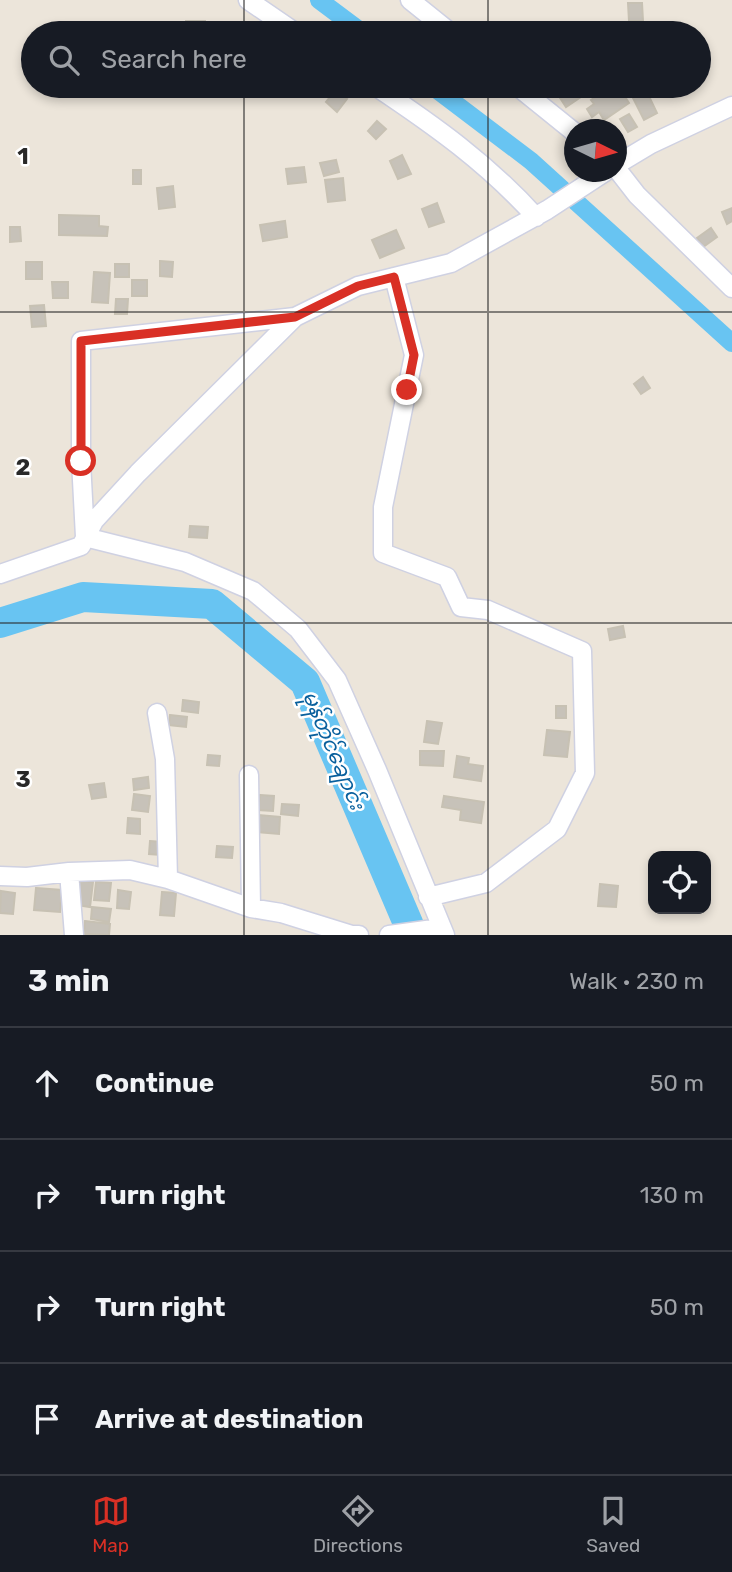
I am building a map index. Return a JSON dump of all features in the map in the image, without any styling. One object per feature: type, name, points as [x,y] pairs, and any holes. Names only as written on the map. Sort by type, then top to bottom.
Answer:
[{"type":"street","points":[[248,0],[279,21]]},
{"type":"street","points":[[410,0],[436,21]]},
{"type":"street","points":[[392,98],[482,163],[536,217]]},
{"type":"street","points":[[532,98],[564,123]]},
{"type":"street","points":[[627,160],[652,144],[732,106]]},
{"type":"street","points":[[627,180],[637,195],[732,288]]},
{"type":"street","points":[[0,574],[81,546],[94,520],[295,317],[358,286],[451,263],[536,217],[589,182]]},
{"type":"street","points":[[394,277],[414,355],[383,507],[383,553],[447,577],[461,607],[488,610],[582,651],[585,773],[557,829],[486,883],[428,897]]},
{"type":"street","points":[[85,537],[81,461],[81,341],[295,317]]},
{"type":"street","points":[[85,537],[185,562],[253,591],[298,629],[337,680],[443,932],[420,930],[389,935]]},
{"type":"street","points":[[157,713],[165,759],[168,879]]},
{"type":"street","points":[[249,775],[251,908]]},
{"type":"street","points":[[0,876],[27,877],[69,872],[130,870],[168,879],[251,908],[281,913],[359,935]]},
{"type":"street","points":[[69,872],[74,935]]},
{"type":"building","points":[[628,3],[642,3],[643,21],[629,21]]},
{"type":"building","points":[[329,98],[347,99],[337,112],[326,102]]},
{"type":"building","points":[[560,98],[579,98],[566,107]]},
{"type":"building","points":[[594,98],[626,98],[629,103],[605,119],[599,112],[592,117],[587,109],[594,104],[591,100]]},
{"type":"building","points":[[633,98],[650,98],[657,113],[644,120]]},
{"type":"building","points":[[629,114],[637,127],[628,132],[627,119],[620,119]]},
{"type":"building","points":[[377,121],[386,129],[376,139],[368,131]]},
{"type":"building","points":[[402,155],[411,174],[398,179],[390,161]]},
{"type":"building","points":[[336,160],[339,172],[324,176],[320,163]]},
{"type":"building","points":[[304,167],[306,182],[288,184],[286,169]]},
{"type":"building","points":[[133,170],[141,170],[141,184],[133,184]]},
{"type":"building","points":[[343,178],[345,200],[328,202],[325,180]]},
{"type":"building","points":[[173,186],[175,207],[159,209],[157,188]]},
{"type":"building","points":[[437,203],[444,222],[429,227],[422,209]]},
{"type":"building","points":[[732,208],[732,221],[727,224],[722,212]]},
{"type":"building","points":[[59,215],[99,216],[99,226],[108,227],[107,236],[59,235]]},
{"type":"building","points":[[285,221],[287,237],[263,241],[260,225]]},
{"type":"building","points":[[10,227],[20,227],[21,241],[10,242]]},
{"type":"building","points":[[711,228],[717,237],[703,247],[697,238]]},
{"type":"building","points":[[396,230],[404,248],[380,258],[372,240]]},
{"type":"building","points":[[160,261],[173,262],[172,277],[160,276]]},
{"type":"building","points":[[26,262],[42,262],[42,279],[26,279]]},
{"type":"building","points":[[115,264],[129,264],[129,277],[115,277]]},
{"type":"building","points":[[94,272],[110,273],[108,303],[92,302]]},
{"type":"building","points":[[132,280],[147,280],[147,296],[132,296]]},
{"type":"building","points":[[52,282],[68,282],[68,298],[53,298]]},
{"type":"building","points":[[116,299],[128,299],[127,314],[115,314]]},
{"type":"building","points":[[44,305],[46,326],[32,327],[30,306]]},
{"type":"building","points":[[643,377],[650,388],[641,394],[634,384]]},
{"type":"building","points":[[190,526],[208,527],[207,538],[189,537]]},
{"type":"building","points":[[623,626],[625,637],[610,640],[608,629]]},
{"type":"building","points":[[183,700],[199,702],[198,713],[182,711]]},
{"type":"building","points":[[556,706],[566,706],[566,718],[556,718]]},
{"type":"building","points":[[170,715],[187,717],[186,727],[169,725]]},
{"type":"building","points":[[427,721],[442,723],[438,744],[424,742]]},
{"type":"building","points":[[547,730],[570,732],[567,757],[544,755]]},
{"type":"building","points":[[420,751],[444,751],[443,766],[420,765]]},
{"type":"building","points":[[208,755],[220,756],[219,766],[207,765]]},
{"type":"building","points":[[457,756],[469,758],[468,764],[483,766],[481,781],[454,777]]},
{"type":"building","points":[[148,777],[149,788],[134,790],[133,779]]},
{"type":"building","points":[[104,783],[106,797],[92,799],[89,785]]},
{"type":"building","points":[[134,794],[150,796],[148,812],[132,810]]},
{"type":"building","points":[[260,795],[274,796],[273,811],[258,810]]},
{"type":"building","points":[[444,796],[484,802],[481,823],[460,820],[461,810],[442,807]]},
{"type":"building","points":[[282,804],[299,805],[298,816],[281,814]]},
{"type":"building","points":[[258,815],[280,817],[279,834],[257,832]]},
{"type":"building","points":[[128,818],[140,819],[140,834],[127,833]]},
{"type":"building","points":[[150,841],[162,842],[161,855],[149,854]]},
{"type":"building","points":[[217,846],[233,847],[232,858],[216,857]]},
{"type":"building","points":[[78,880],[93,882],[90,907],[76,905]]},
{"type":"building","points":[[96,882],[111,883],[109,901],[94,900]]},
{"type":"building","points":[[600,884],[618,886],[616,907],[598,906]]},
{"type":"building","points":[[36,888],[62,890],[60,912],[34,910]]},
{"type":"building","points":[[118,890],[131,892],[129,909],[117,908]]},
{"type":"building","points":[[1,891],[15,893],[13,914],[0,913]]},
{"type":"building","points":[[162,892],[176,893],[174,916],[160,915]]},
{"type":"building","points":[[92,907],[111,909],[109,922],[91,919]]},
{"type":"building","points":[[85,921],[110,924],[109,935],[84,934]]},
{"type":"waterway","points":[[319,0],[347,21]]},
{"type":"waterway","points":[[448,98],[531,161],[732,343]]},
{"type":"waterway","name":"မုန်တိုင်ချောင်း","points":[[0,623],[83,597],[212,604],[305,682],[413,935]]},
{"type":"route","points":[[81,461],[81,341],[295,317],[358,286],[394,277],[414,355],[407,390]]}]
